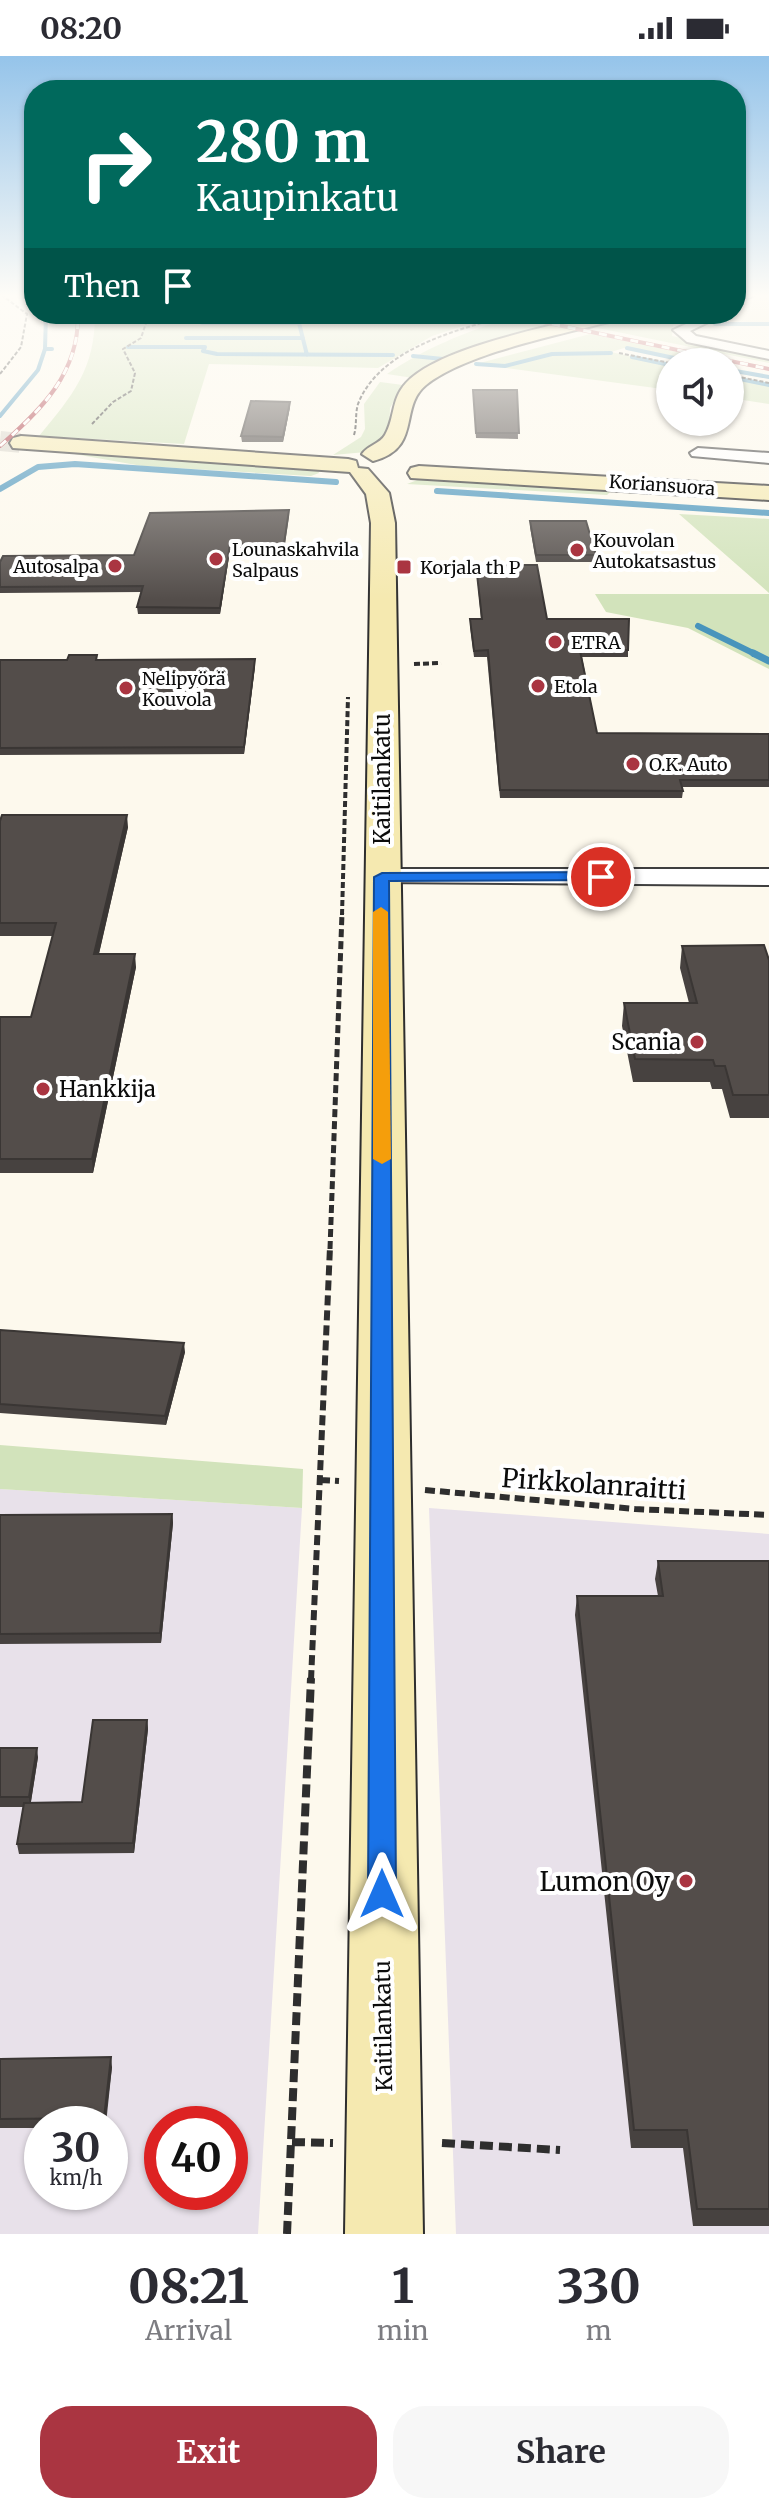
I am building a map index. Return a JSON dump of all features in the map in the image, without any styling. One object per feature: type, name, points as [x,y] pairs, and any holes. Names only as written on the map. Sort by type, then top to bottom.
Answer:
[{"type":"street","points":[[404,398],[401,426],[420,466]]},
{"type":"street","points":[[21,443],[228,457],[361,462],[390,446],[401,426]]},
{"type":"street","points":[[698,453],[769,458]]},
{"type":"street","name":"Koriansuora","points":[[361,462],[395,477],[420,466],[769,493]]},
{"type":"street","name":"Kaitilankatu","points":[[361,462],[377,493],[383,523],[384,2234]]},
{"type":"street","name":"Kaitilankatu","points":[[383,523],[395,486],[420,466]]},
{"type":"street","points":[[382,877],[769,877]]},
{"type":"path","points":[[67,446],[120,398]]},
{"type":"path","points":[[401,664],[441,663]]},
{"type":"path","points":[[287,2234],[350,687]]},
{"type":"path","points":[[320,1480],[352,1482]]},
{"type":"path","name":"Pirkkolanraitti","points":[[415,1489],[635,1509],[769,1515]]},
{"type":"path","points":[[292,2142],[334,2143]]},
{"type":"path","points":[[442,2143],[560,2150]]},
{"type":"shaded area","points":[[0,1489],[302,1508],[258,2234],[0,2234]]},
{"type":"shaded area","points":[[429,1508],[769,1534],[769,2234],[456,2234]]},
{"type":"green space","points":[[69,398],[198,398],[184,444],[39,436]]},
{"type":"green space","points":[[369,398],[396,398],[390,408],[389,437],[366,452],[333,455],[361,437],[365,429],[364,404]]},
{"type":"green space","points":[[744,398],[769,398],[769,404],[744,400]]},
{"type":"green space","points":[[63,452],[316,465],[319,473],[311,476],[142,466]]},
{"type":"green space","points":[[420,479],[587,487],[610,492],[607,495],[407,484]]},
{"type":"green space","points":[[679,514],[769,519],[769,593]]},
{"type":"green space","points":[[595,594],[769,594],[769,669],[688,628],[606,612]]},
{"type":"green space","points":[[0,1445],[303,1469],[302,1508],[0,1489]]},
{"type":"building","points":[[474,398],[517,398],[519,433],[476,433]]},
{"type":"building","points":[[251,401],[290,402],[283,437],[241,436]]},
{"type":"building","name":"Autosalpa","points":[[289,510],[284,544],[230,544],[220,608],[137,607],[143,586],[0,587],[0,562],[3,556],[134,555],[150,513]]},
{"type":"building","points":[[530,521],[586,521],[596,555],[536,555]]},
{"type":"building","points":[[476,565],[537,565],[547,619],[629,619],[628,650],[580,651],[597,733],[769,734],[769,780],[680,780],[683,791],[500,790],[488,650],[474,651],[470,619],[482,619]]},
{"type":"building","name":"Nelipyörä Kouvola","points":[[69,655],[97,655],[96,660],[255,659],[244,747],[0,748],[0,660],[67,660]]},
{"type":"building","points":[[2,815],[127,815],[94,954],[135,954],[92,1159],[0,1159],[0,1017],[31,1017],[56,923],[0,923]]},
{"type":"building","name":"Scania","points":[[764,945],[769,960],[769,1095],[733,1095],[725,1066],[715,1066],[713,1060],[635,1059],[624,1003],[697,1003],[682,946]]},
{"type":"building","points":[[0,1330],[184,1343],[165,1416],[0,1404]]},
{"type":"building","points":[[172,1514],[160,1633],[0,1634],[0,1515]]},
{"type":"building","name":"Lumon Oy","points":[[658,1561],[769,1561],[769,2209],[697,2209],[687,2130],[634,2130],[577,1596],[663,1596]]},
{"type":"building","points":[[93,1720],[147,1720],[133,1843],[17,1844],[24,1803],[82,1802]]},
{"type":"building","points":[[0,1748],[37,1748],[29,1797],[0,1797]]},
{"type":"building","points":[[111,2057],[105,2106],[24,2106],[24,2119],[0,2119],[0,2059]]},
{"type":"waterway","points":[[0,416],[15,398]]},
{"type":"waterway","points":[[0,489],[38,467],[75,464],[336,482]]},
{"type":"waterway","points":[[437,491],[769,513]]},
{"type":"waterway","points":[[698,626],[757,655]]},
{"type":"waterway","points":[[753,653],[757,655]]},
{"type":"waterway","points":[[757,655],[769,661]]},
{"type":"tunnel","points":[[0,441],[21,443]]},
{"type":"railway","points":[[0,446],[48,398]]},
{"type":"slow traffic","points":[[381,912],[382,1159]]},
{"type":"place","name":"Kouvolan Autokatsastus","points":[[577,550]]},
{"type":"place","name":"Lounaskahvila Salpaus","points":[[216,559]]},
{"type":"place","name":"Autosalpa","points":[[115,566]]},
{"type":"place","name":"Korjala th P","points":[[404,567]]},
{"type":"place","name":"ETRA","points":[[555,642]]},
{"type":"place","name":"Etola","points":[[538,686]]},
{"type":"place","name":"Nelipyörä Kouvola","points":[[126,688]]},
{"type":"place","name":"O.K. Auto","points":[[633,764]]},
{"type":"place","name":"Scania","points":[[697,1042]]},
{"type":"place","name":"Hankkija","points":[[43,1089]]},
{"type":"place","name":"Lumon Oy","points":[[686,1881]]},
{"type":"route","points":[[382,1894],[382,877],[601,877]]}]
